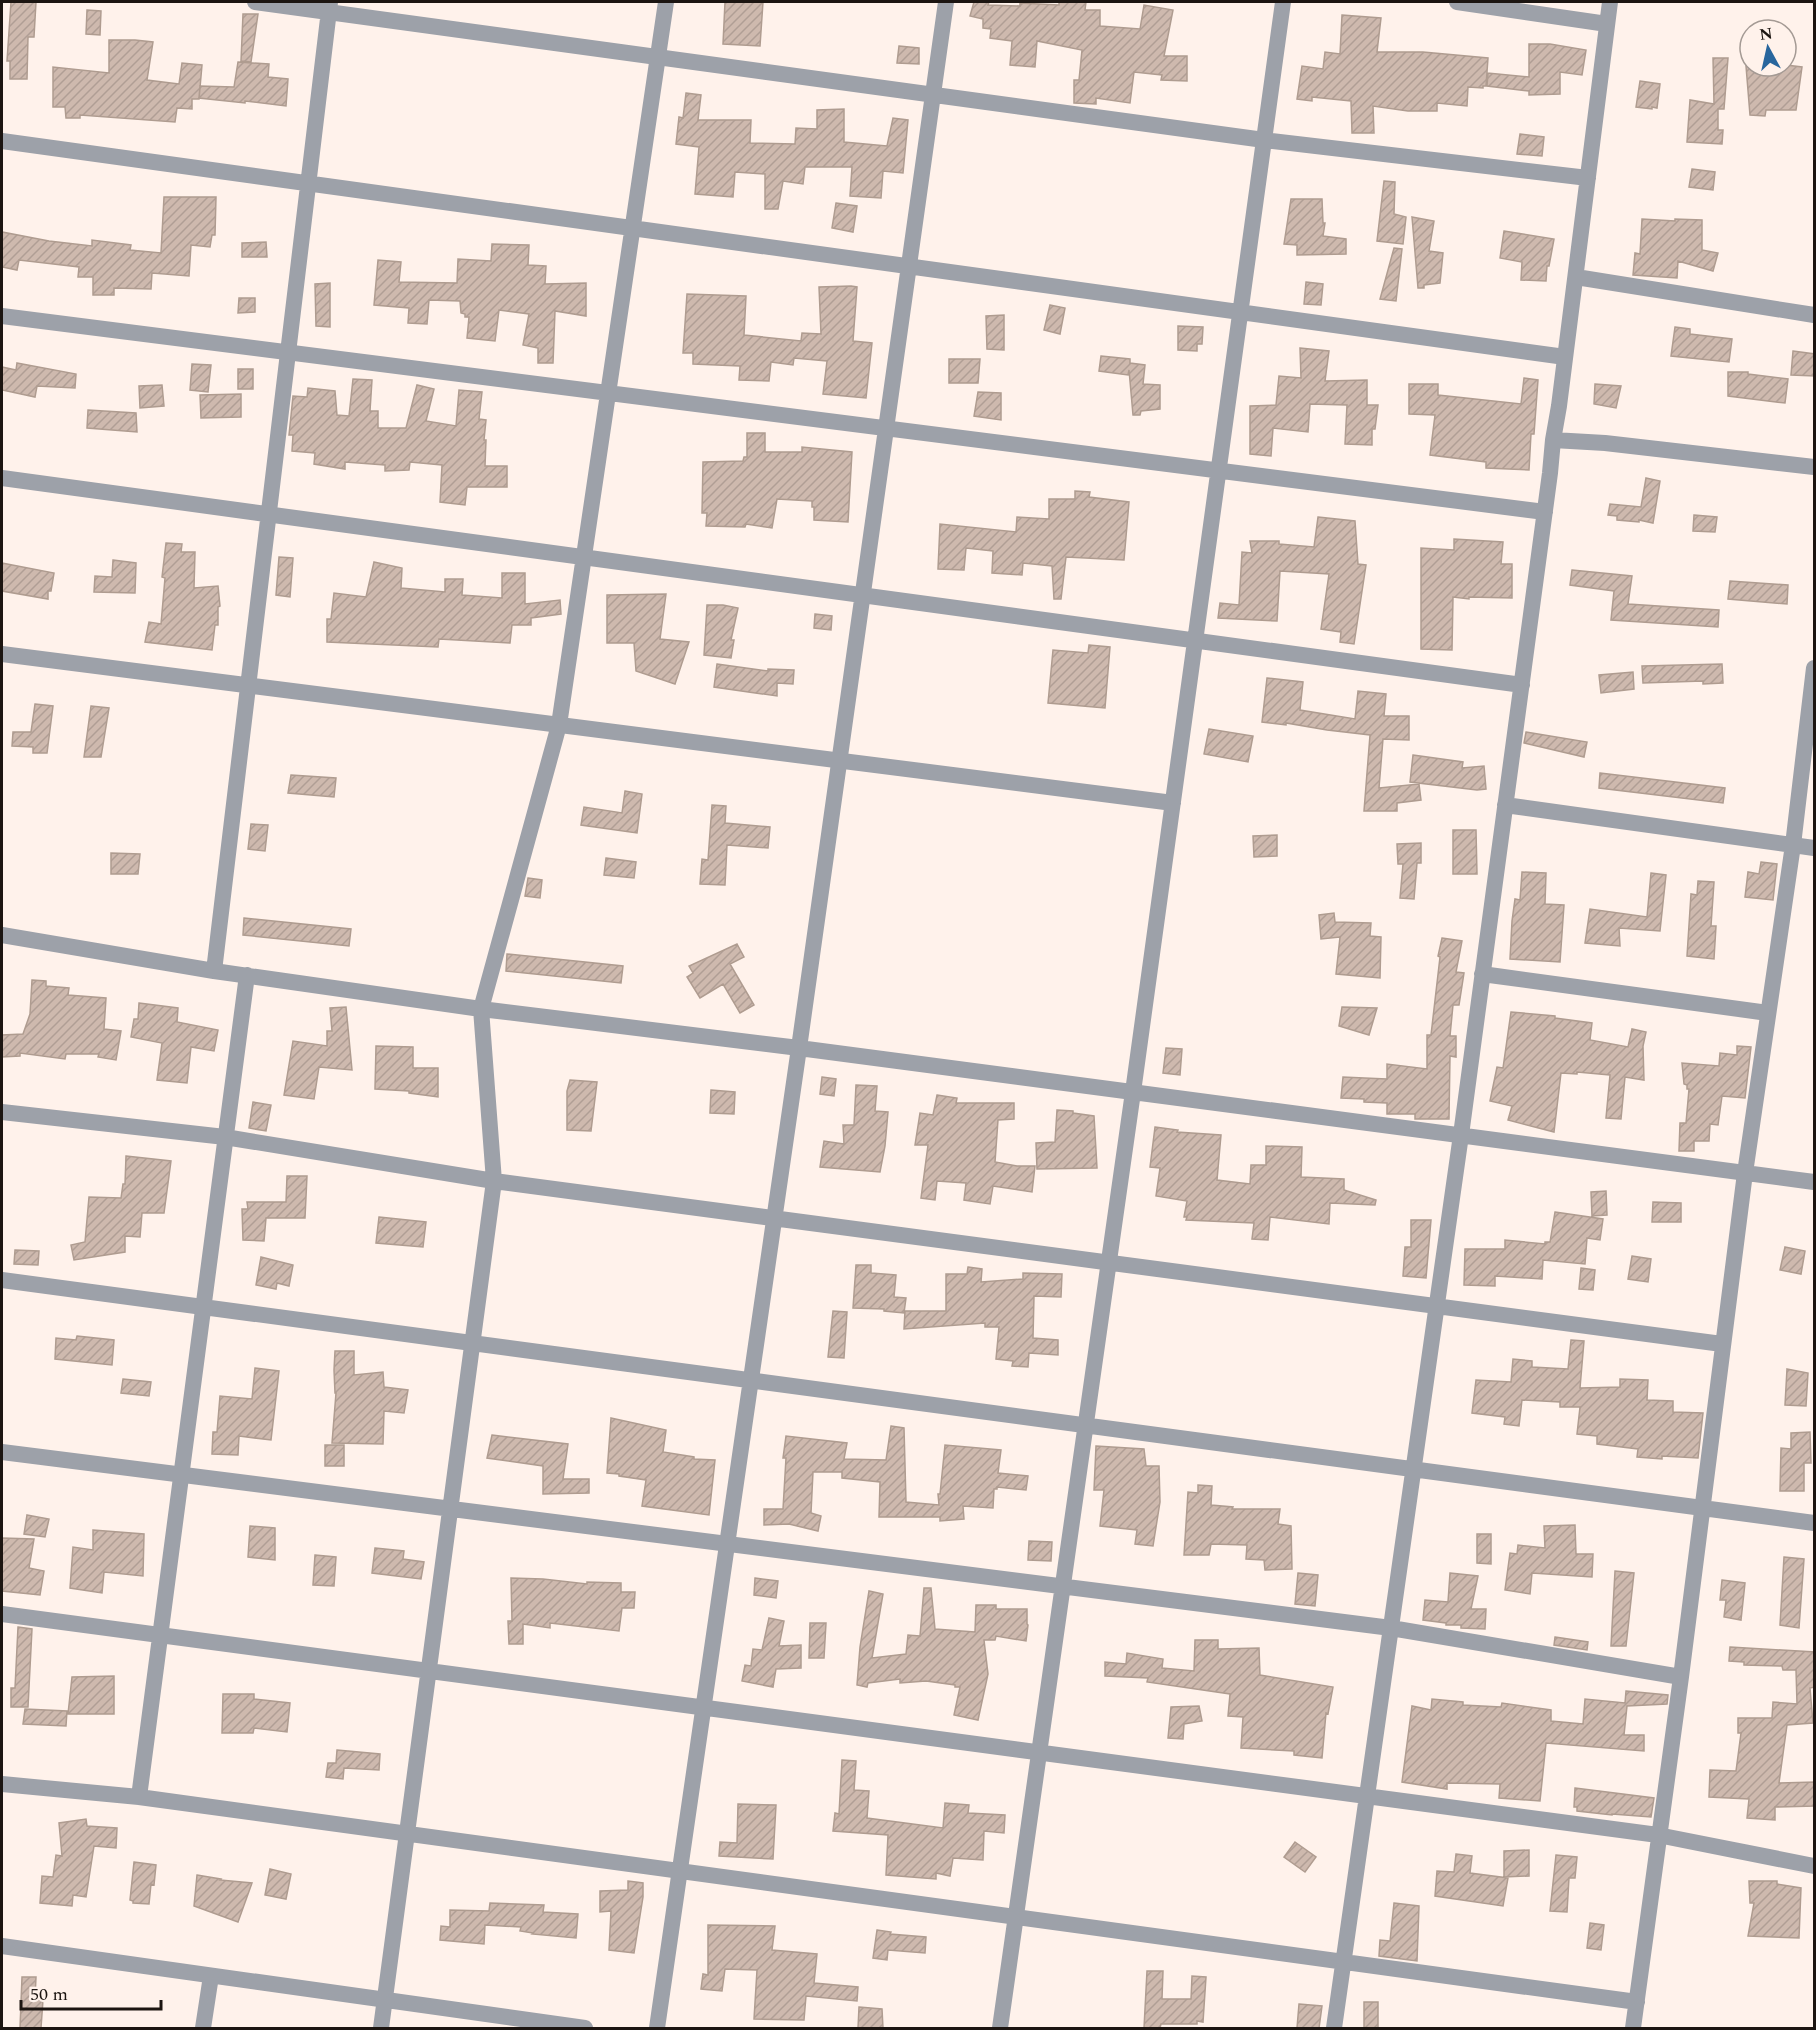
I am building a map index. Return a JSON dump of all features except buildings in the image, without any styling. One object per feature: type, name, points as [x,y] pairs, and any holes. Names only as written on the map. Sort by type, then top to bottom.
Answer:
[{"type":"street","points":[[255,2],[330,7],[657,57],[1263,140],[1588,178]]},
{"type":"street","points":[[381,2028],[494,1181],[481,1009],[559,725],[666,2]]},
{"type":"street","points":[[657,2028],[799,1048],[946,2]]},
{"type":"street","points":[[1000,2028],[1133,1092],[1283,2]]},
{"type":"street","points":[[1457,2],[1607,24]]},
{"type":"street","points":[[1334,2028],[1461,1135],[1576,278],[1610,2]]},
{"type":"street","points":[[214,971],[330,7]]},
{"type":"street","points":[[2,141],[1565,357]]},
{"type":"street","points":[[1576,278],[1815,315]]},
{"type":"street","points":[[2,316],[1545,512]]},
{"type":"street","points":[[1553,440],[1605,443],[1815,466]]},
{"type":"street","points":[[2,478],[1522,685]]},
{"type":"street","points":[[2,654],[1173,803]]},
{"type":"street","points":[[1633,2028],[1681,1677],[1722,1344],[1793,845],[1815,668]]},
{"type":"street","points":[[1505,805],[1815,848]]},
{"type":"street","points":[[2,935],[214,971],[481,1009],[799,1048],[1815,1182]]},
{"type":"street","points":[[1482,974],[1768,1013]]},
{"type":"street","points":[[139,1797],[247,975]]},
{"type":"street","points":[[2,1112],[225,1137],[494,1181],[1722,1344]]},
{"type":"street","points":[[2,1280],[1815,1523]]},
{"type":"street","points":[[2,1452],[1391,1628],[1681,1677]]},
{"type":"street","points":[[2,1614],[1658,1834],[1815,1866]]},
{"type":"street","points":[[2,1784],[139,1797],[1636,2002]]},
{"type":"street","points":[[2,1946],[585,2028]]},
{"type":"street","points":[[203,2028],[210,1976]]}]
